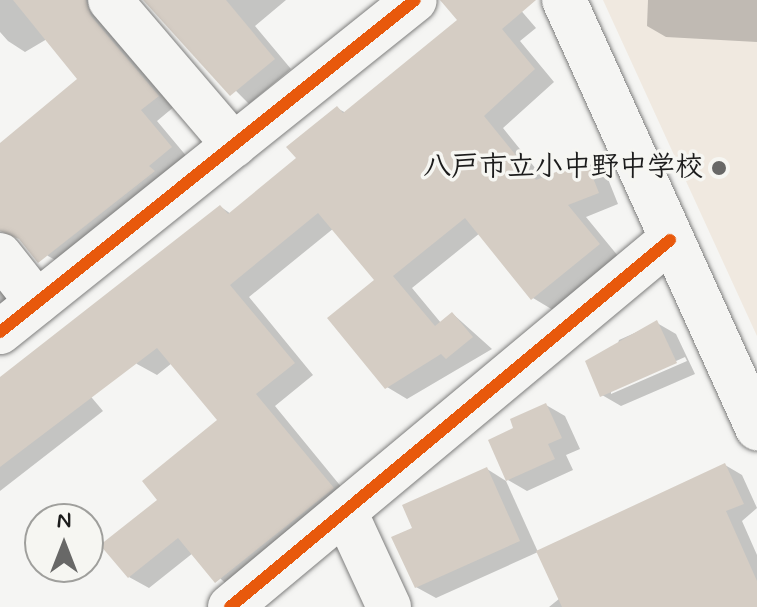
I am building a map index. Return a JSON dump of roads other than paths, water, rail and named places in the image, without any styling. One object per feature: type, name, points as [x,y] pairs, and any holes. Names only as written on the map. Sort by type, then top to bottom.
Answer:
[{"type":"street","points":[[110,0],[234,145]]},
{"type":"street","points":[[0,332],[415,0]]},
{"type":"street","points":[[564,0],[757,428]]},
{"type":"street","points":[[230,607],[347,516],[670,240]]},
{"type":"street","points":[[0,255],[37,302]]},
{"type":"street","points":[[347,516],[389,607]]},
{"type":"place","name":"八戸市立小中野中学校","points":[[719,168]]}]
